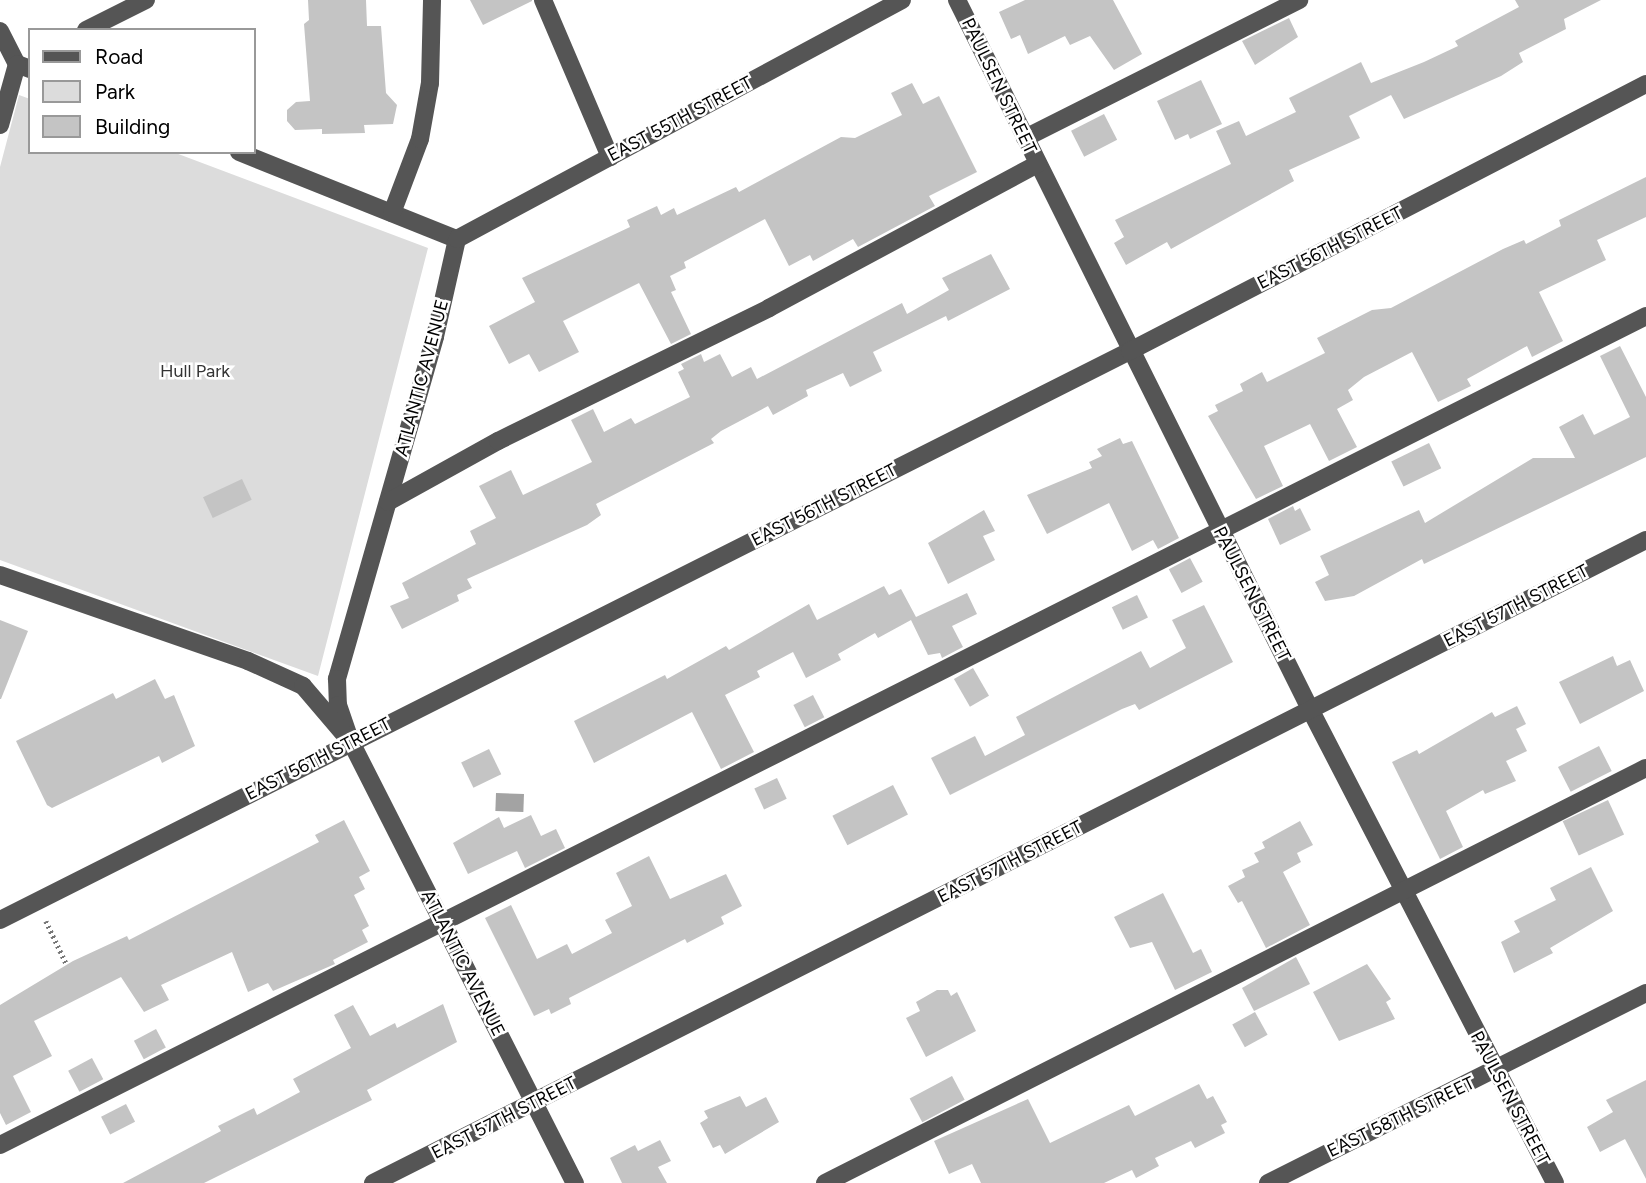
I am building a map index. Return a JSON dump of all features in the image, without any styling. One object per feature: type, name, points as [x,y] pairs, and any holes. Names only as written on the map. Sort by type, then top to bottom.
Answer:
[{"type":"street","points":[[90,28],[146,0]]},
{"type":"street","points":[[392,213],[420,139],[430,83],[432,0]]},
{"type":"street","points":[[543,0],[610,157]]},
{"type":"street","name":"EAST 55TH STREET","points":[[457,239],[902,0]]},
{"type":"street","name":"PAULSEN STREET","points":[[957,0],[1311,711],[1555,1183]]},
{"type":"street","points":[[1025,138],[1299,0]]},
{"type":"street","points":[[0,31],[25,63]]},
{"type":"street","points":[[0,72],[25,63]]},
{"type":"street","points":[[0,125],[25,63]]},
{"type":"street","name":"EAST 56TH STREET","points":[[0,920],[1130,351],[1646,84]]},
{"type":"street","points":[[244,154],[457,239]]},
{"type":"street","points":[[388,502],[498,441],[769,309],[1038,164]]},
{"type":"street","name":"ATLANTIC AVENUE","points":[[457,239],[435,337],[337,679],[338,705],[351,742],[575,1183]]},
{"type":"street","points":[[0,1145],[444,925],[1646,316]]},
{"type":"street","name":"EAST 57TH STREET","points":[[373,1183],[1646,540]]},
{"type":"street","name":"ATLANTIC AVENUE","points":[[0,576],[248,661],[303,686],[351,742]]},
{"type":"street","points":[[825,1183],[1646,768]]},
{"type":"street","name":"EAST 58TH STREET","points":[[1268,1183],[1646,993]]},
{"type":"path","points":[[36,902],[67,965]]},
{"type":"green space","name":"Hull Park","points":[[19,95],[28,98],[28,154],[178,154],[428,248],[318,676],[0,560],[0,167]]},
{"type":"shaded area","points":[[496,793],[524,794],[523,812],[495,811]]},
{"type":"building","points":[[308,0],[366,0],[367,26],[381,26],[386,93],[397,105],[393,124],[364,125],[365,133],[322,134],[322,129],[295,130],[287,121],[287,110],[296,102],[310,101],[304,24],[309,20]]},
{"type":"building","points":[[470,0],[532,0],[532,1],[483,25]]},
{"type":"building","points":[[1025,0],[1113,0],[1142,54],[1114,70],[1090,36],[1070,45],[1065,36],[1028,54],[1020,35],[1011,39],[999,12]]},
{"type":"building","points":[[1515,0],[1601,0],[1564,19],[1566,29],[1519,53],[1523,62],[1501,76],[1404,119],[1391,95],[1349,116],[1360,138],[1289,170],[1294,181],[1171,249],[1167,242],[1126,265],[1114,243],[1124,237],[1115,220],[1231,164],[1216,131],[1239,121],[1246,136],[1296,112],[1289,98],[1361,62],[1371,83],[1424,62],[1458,46],[1455,41],[1519,7]]},
{"type":"building","points":[[1289,18],[1298,37],[1255,65],[1242,41]]},
{"type":"building","points":[[1201,80],[1222,124],[1190,139],[1188,134],[1175,140],[1157,101]]},
{"type":"building","points":[[912,83],[923,104],[939,96],[977,172],[929,196],[935,206],[858,247],[853,239],[813,261],[810,255],[789,266],[765,219],[684,262],[686,268],[670,276],[676,290],[671,292],[691,334],[671,344],[639,283],[563,321],[579,352],[539,372],[529,354],[509,364],[489,326],[535,302],[522,278],[630,227],[627,220],[657,206],[661,215],[674,208],[677,215],[736,187],[739,192],[841,137],[855,138],[902,115],[891,93]]},
{"type":"building","points":[[1104,114],[1117,140],[1084,157],[1071,131]]},
{"type":"building","points":[[1646,177],[1646,217],[1597,240],[1606,260],[1539,292],[1563,341],[1532,357],[1527,346],[1467,379],[1471,386],[1438,402],[1412,352],[1364,377],[1348,390],[1353,400],[1337,409],[1357,447],[1329,461],[1310,424],[1264,446],[1283,486],[1256,499],[1208,416],[1218,411],[1215,405],[1243,391],[1240,384],[1262,372],[1267,382],[1325,353],[1317,338],[1372,310],[1391,308],[1503,249],[1524,240],[1526,244],[1561,226],[1559,220]]},
{"type":"building","points":[[991,254],[1010,289],[948,321],[946,316],[873,352],[882,371],[850,387],[843,373],[806,390],[808,396],[773,415],[768,406],[721,431],[711,439],[714,443],[596,504],[601,515],[587,525],[467,579],[472,588],[457,595],[459,601],[402,629],[390,606],[409,598],[402,583],[476,544],[470,531],[496,518],[479,486],[511,470],[523,495],[592,462],[571,420],[593,409],[604,432],[631,418],[635,424],[690,397],[678,372],[684,369],[681,364],[701,354],[704,362],[720,354],[732,377],[751,367],[757,379],[902,303],[907,314],[949,290],[942,278]]},
{"type":"building","points":[[1620,346],[1646,397],[1646,457],[1424,564],[1422,559],[1354,596],[1325,601],[1315,582],[1329,575],[1320,556],[1419,510],[1425,523],[1533,458],[1575,458],[1559,427],[1583,414],[1594,435],[1630,417],[1600,356]]},
{"type":"building","points":[[1120,438],[1123,444],[1132,441],[1179,538],[1158,549],[1153,540],[1132,551],[1109,503],[1047,534],[1027,495],[1092,468],[1089,462],[1102,456],[1097,449]]},
{"type":"building","points":[[1429,443],[1441,468],[1404,487],[1391,461]]},
{"type":"building","points":[[242,479],[252,500],[213,518],[203,497]]},
{"type":"building","points":[[1293,506],[1295,511],[1300,508],[1311,530],[1280,545],[1268,519]]},
{"type":"building","points":[[984,510],[995,531],[983,536],[995,560],[948,584],[928,543]]},
{"type":"building","points":[[1190,558],[1203,582],[1181,593],[1169,569]]},
{"type":"building","points":[[884,586],[889,595],[901,589],[916,617],[967,593],[977,614],[952,626],[963,647],[942,658],[940,653],[928,655],[911,620],[878,638],[875,633],[838,654],[841,660],[806,678],[793,652],[757,671],[760,677],[725,695],[754,752],[721,769],[692,712],[594,763],[574,721],[665,675],[667,679],[726,646],[729,650],[809,604],[817,620]]},
{"type":"building","points":[[1137,595],[1148,617],[1123,630],[1112,607]]},
{"type":"building","points":[[1204,605],[1233,662],[1139,710],[1135,704],[1122,709],[950,795],[931,758],[975,736],[985,756],[1025,735],[1016,717],[1141,651],[1150,668],[1186,648],[1172,620]]},
{"type":"building","points":[[0,620],[28,631],[1,699],[0,699]]},
{"type":"building","points":[[1613,656],[1617,666],[1630,660],[1644,691],[1580,724],[1559,682]]},
{"type":"building","points":[[973,668],[989,696],[970,707],[954,679]]},
{"type":"building","points":[[155,679],[165,699],[174,695],[195,746],[162,763],[159,756],[52,808],[47,805],[16,741],[113,693],[116,699]]},
{"type":"building","points":[[813,695],[824,717],[805,727],[793,705]]},
{"type":"building","points":[[1517,706],[1526,724],[1516,729],[1527,751],[1506,761],[1516,781],[1485,794],[1483,790],[1446,811],[1463,847],[1440,859],[1392,762],[1417,750],[1419,754],[1492,712],[1495,717]]},
{"type":"building","points":[[1599,746],[1612,771],[1571,792],[1558,767]]},
{"type":"building","points":[[489,749],[501,774],[473,788],[461,763]]},
{"type":"building","points":[[777,778],[787,799],[764,809],[754,789]]},
{"type":"building","points":[[893,785],[908,814],[847,845],[832,816]]},
{"type":"building","points":[[1608,800],[1624,834],[1579,856],[1563,821]]},
{"type":"building","points":[[531,815],[541,836],[556,829],[565,848],[525,868],[517,851],[468,874],[453,843],[499,817],[504,828]]},
{"type":"building","points":[[344,820],[370,871],[359,877],[365,889],[354,895],[369,926],[362,930],[368,942],[333,960],[335,964],[273,991],[268,983],[248,992],[232,952],[161,985],[169,1000],[144,1012],[121,977],[34,1021],[52,1056],[13,1076],[31,1112],[6,1125],[0,1113],[0,1005],[73,961],[127,936],[129,940],[319,842],[315,835]]},
{"type":"building","points":[[1300,821],[1313,845],[1297,853],[1301,862],[1283,872],[1310,925],[1266,948],[1242,901],[1238,903],[1228,886],[1245,877],[1242,870],[1259,862],[1254,853],[1265,848],[1262,842]]},
{"type":"building","points":[[649,856],[670,899],[726,874],[742,906],[721,917],[724,924],[687,943],[685,939],[569,998],[571,1004],[551,1014],[549,1009],[534,1016],[485,918],[511,905],[537,959],[567,944],[572,954],[612,933],[605,920],[632,906],[616,873]]},
{"type":"building","points":[[1591,867],[1613,911],[1550,948],[1553,953],[1514,973],[1501,942],[1520,932],[1514,921],[1556,900],[1550,888]]},
{"type":"building","points":[[1163,893],[1193,953],[1201,949],[1212,972],[1175,990],[1152,942],[1130,948],[1114,917]]},
{"type":"building","points":[[1296,957],[1310,984],[1254,1011],[1242,988]]},
{"type":"building","points":[[1367,964],[1391,999],[1386,1002],[1395,1019],[1339,1041],[1313,992]]},
{"type":"building","points":[[937,990],[948,990],[951,996],[957,992],[976,1031],[926,1057],[906,1018],[920,1011],[916,1002]]},
{"type":"building","points":[[443,1004],[457,1042],[367,1090],[372,1100],[204,1183],[123,1183],[221,1131],[218,1126],[254,1108],[257,1115],[300,1092],[293,1079],[351,1048],[334,1015],[353,1005],[370,1036],[395,1023],[397,1028]]},
{"type":"building","points":[[1255,1012],[1268,1035],[1245,1047],[1232,1025]]},
{"type":"building","points":[[156,1029],[166,1048],[144,1059],[134,1041]]},
{"type":"building","points":[[92,1058],[103,1079],[79,1092],[68,1071]]},
{"type":"building","points":[[952,1076],[965,1100],[922,1122],[910,1099]]},
{"type":"building","points":[[1646,1080],[1646,1179],[1625,1139],[1600,1152],[1587,1127],[1613,1112],[1606,1100]]},
{"type":"building","points":[[1199,1084],[1207,1099],[1213,1096],[1227,1122],[1221,1125],[1225,1133],[1195,1148],[1191,1141],[1155,1158],[1159,1166],[1136,1178],[1132,1170],[1104,1183],[981,1183],[972,1164],[949,1174],[934,1141],[1028,1099],[1050,1143],[1129,1105],[1135,1116]]},
{"type":"building","points":[[740,1096],[746,1107],[766,1097],[779,1122],[725,1154],[720,1145],[713,1148],[700,1123],[708,1118],[704,1111]]},
{"type":"building","points":[[126,1104],[135,1122],[110,1135],[101,1117]]},
{"type":"building","points":[[660,1140],[671,1161],[658,1167],[667,1183],[622,1183],[610,1158],[635,1145],[638,1151]]}]
